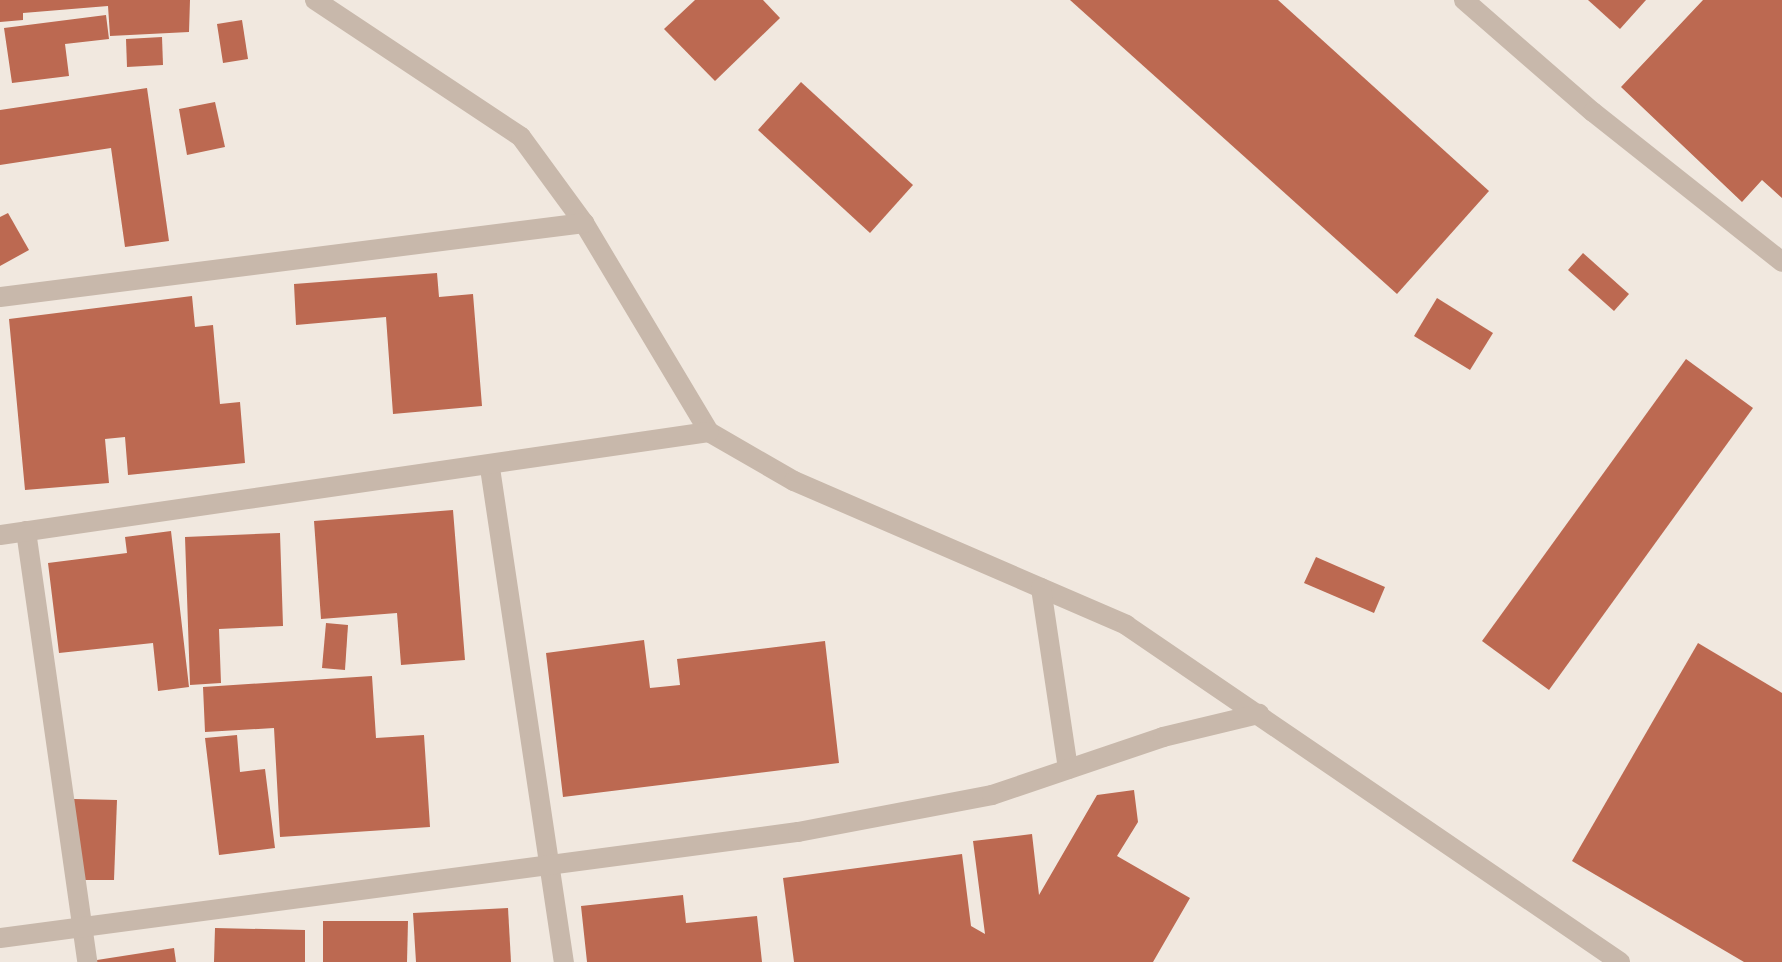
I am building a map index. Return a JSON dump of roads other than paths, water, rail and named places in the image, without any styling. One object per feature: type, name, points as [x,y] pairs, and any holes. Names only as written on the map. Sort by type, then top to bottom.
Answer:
[{"type":"street","points":[[315,0],[521,137],[584,223],[709,432],[794,481],[1126,625],[1620,962]]},
{"type":"street","points":[[1464,0],[1593,112],[1782,262]]},
{"type":"street","points":[[0,297],[584,223]]},
{"type":"street","points":[[0,535],[490,468],[709,432]]},
{"type":"street","points":[[490,468],[564,962]]},
{"type":"street","points":[[26,531],[87,962]]},
{"type":"street","points":[[1041,588],[1068,769]]},
{"type":"street","points":[[0,938],[550,861],[798,832],[992,795],[1163,737],[1259,714]]}]
